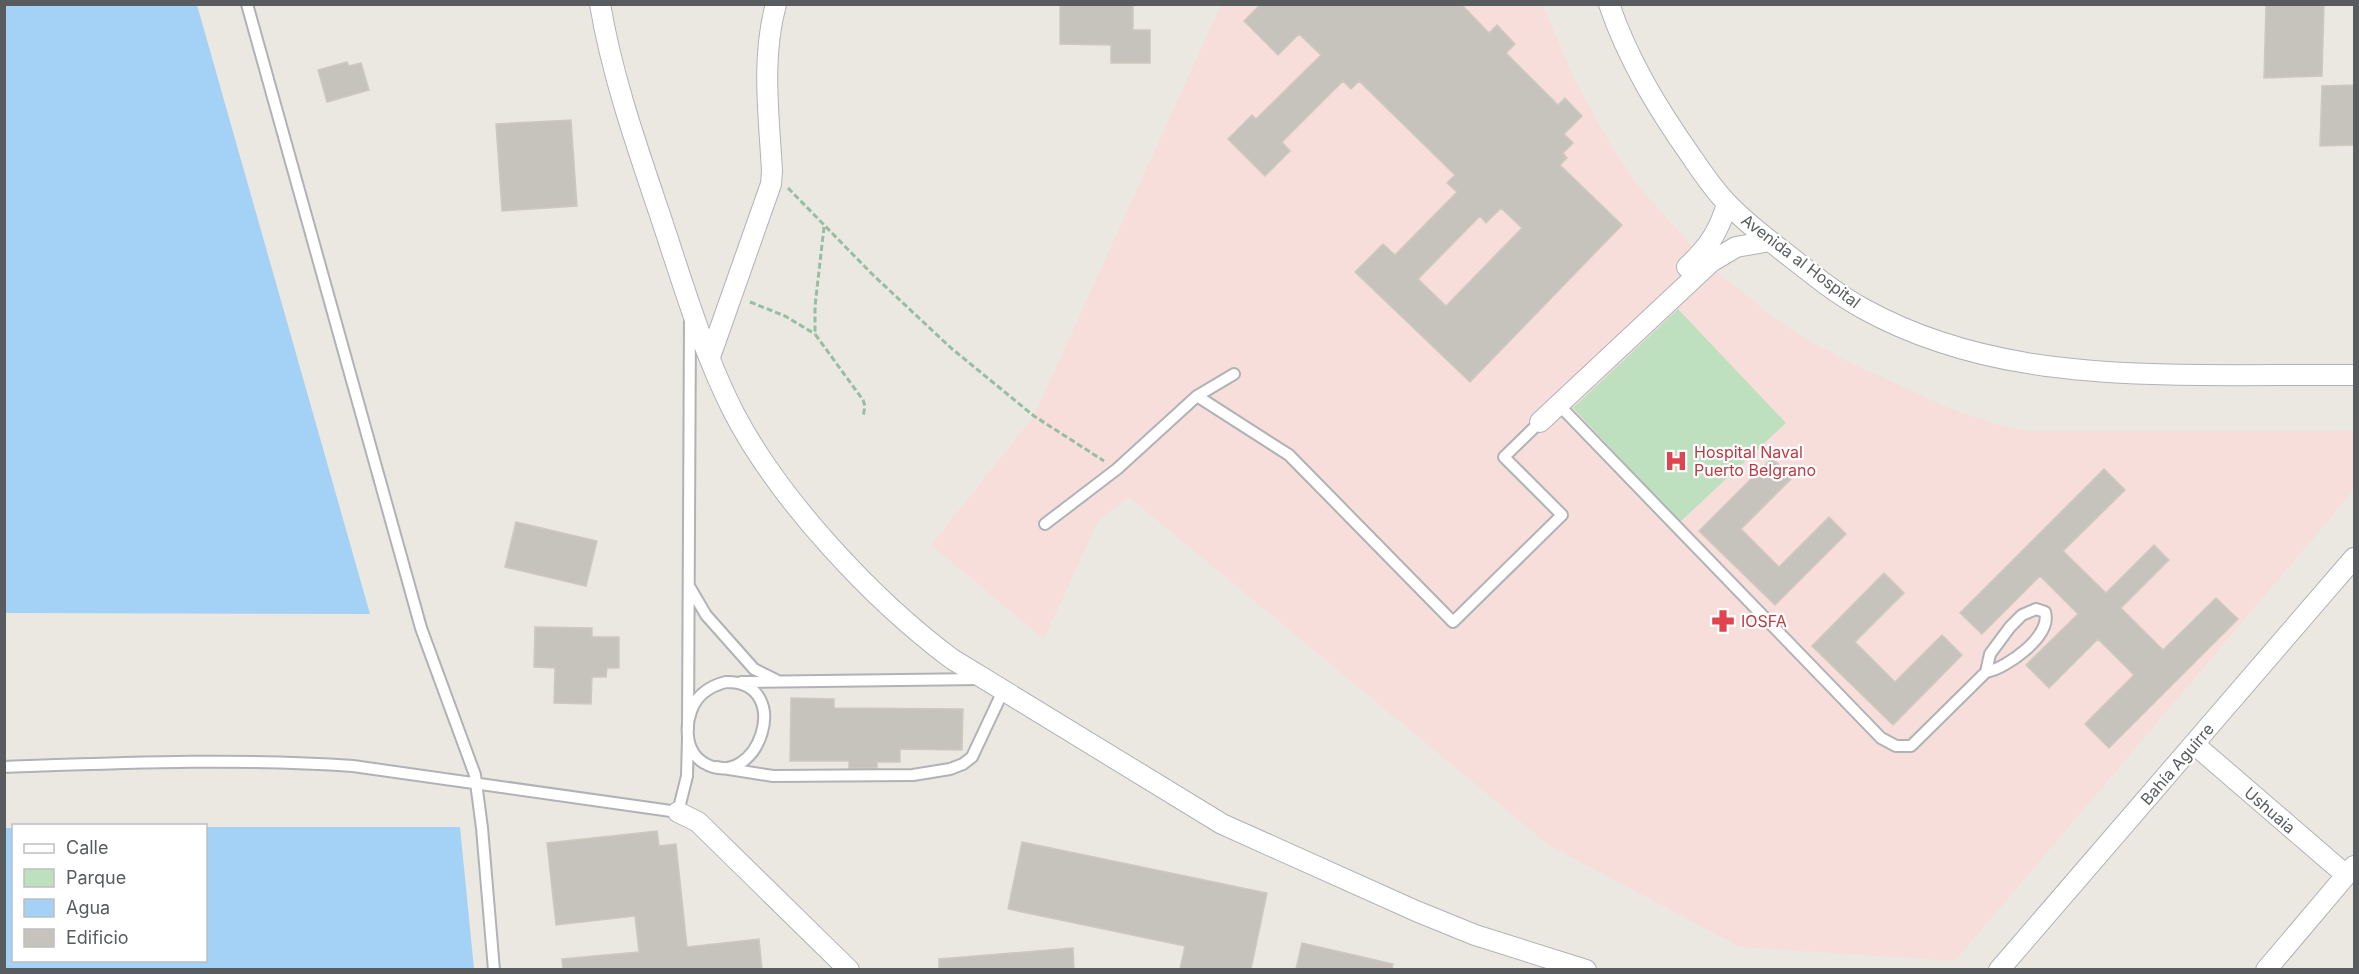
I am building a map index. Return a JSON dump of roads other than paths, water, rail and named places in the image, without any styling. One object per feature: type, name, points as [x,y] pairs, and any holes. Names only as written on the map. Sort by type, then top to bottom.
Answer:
[{"type":"street","points":[[600,4],[607,46],[620,94],[690,305],[735,413],[769,469],[838,553],[915,631],[1003,691],[1222,824],[1416,912],[1494,941],[1586,969]]},
{"type":"street","points":[[710,357],[768,196],[772,171],[767,70],[770,33],[776,4]]},
{"type":"street","name":"Avenida al Hospital","points":[[1609,4],[1617,28],[1642,80],[1669,124],[1727,204],[1770,241],[1829,286],[1864,309],[1916,332],[1969,351],[2026,363],[2085,370],[2154,374],[2355,375]]},
{"type":"street","points":[[1647,322],[1648,304],[1710,244],[1721,224],[1727,204]]},
{"type":"street","points":[[1540,422],[1723,253],[1750,243],[1770,241]]},
{"type":"street","name":"Bahía Aguirre","points":[[1999,969],[2194,744],[2351,570]]},
{"type":"street","name":"Ushuaia","points":[[2194,744],[2350,870]]},
{"type":"street","points":[[678,812],[698,822],[849,969]]},
{"type":"street","points":[[2266,969],[2350,870]]},
{"type":"lane","points":[[247,4],[421,628],[477,784],[494,969]]},
{"type":"lane","points":[[4,767],[167,762],[354,766],[678,812],[687,776],[690,305]]},
{"type":"lane","points":[[1045,524],[1117,469],[1197,396],[1234,374]]},
{"type":"lane","points":[[1197,396],[1289,455],[1453,622],[1562,515],[1504,457],[1540,422]]},
{"type":"lane","points":[[1559,405],[1881,738],[1896,746],[1911,746],[1986,672],[1990,654],[2010,627],[2022,615],[2037,609],[2045,612],[2047,620],[2045,627],[2032,642],[2012,662],[1997,670],[1986,672]]},
{"type":"lane","points":[[688,585],[706,615],[754,669],[779,681]]},
{"type":"lane","points":[[984,679],[779,681],[716,685],[700,695],[692,707],[688,733],[697,757],[716,767],[773,776],[913,776],[950,769],[963,764],[972,756],[1003,691]]},
{"type":"lane","points":[[716,767],[734,766],[748,757],[758,744],[764,727],[764,713],[757,695],[752,689],[735,682]]},
{"type":"water","points":[[5,4],[197,5],[370,614],[5,613]]},
{"type":"water","points":[[207,827],[460,827],[474,969],[5,969],[5,828],[12,828],[12,962],[207,962]]},
{"type":"place","name":"Hospital Naval Puerto Belgrano","points":[[1676,461]]},
{"type":"place","name":"IOSFA","points":[[1723,621]]}]
